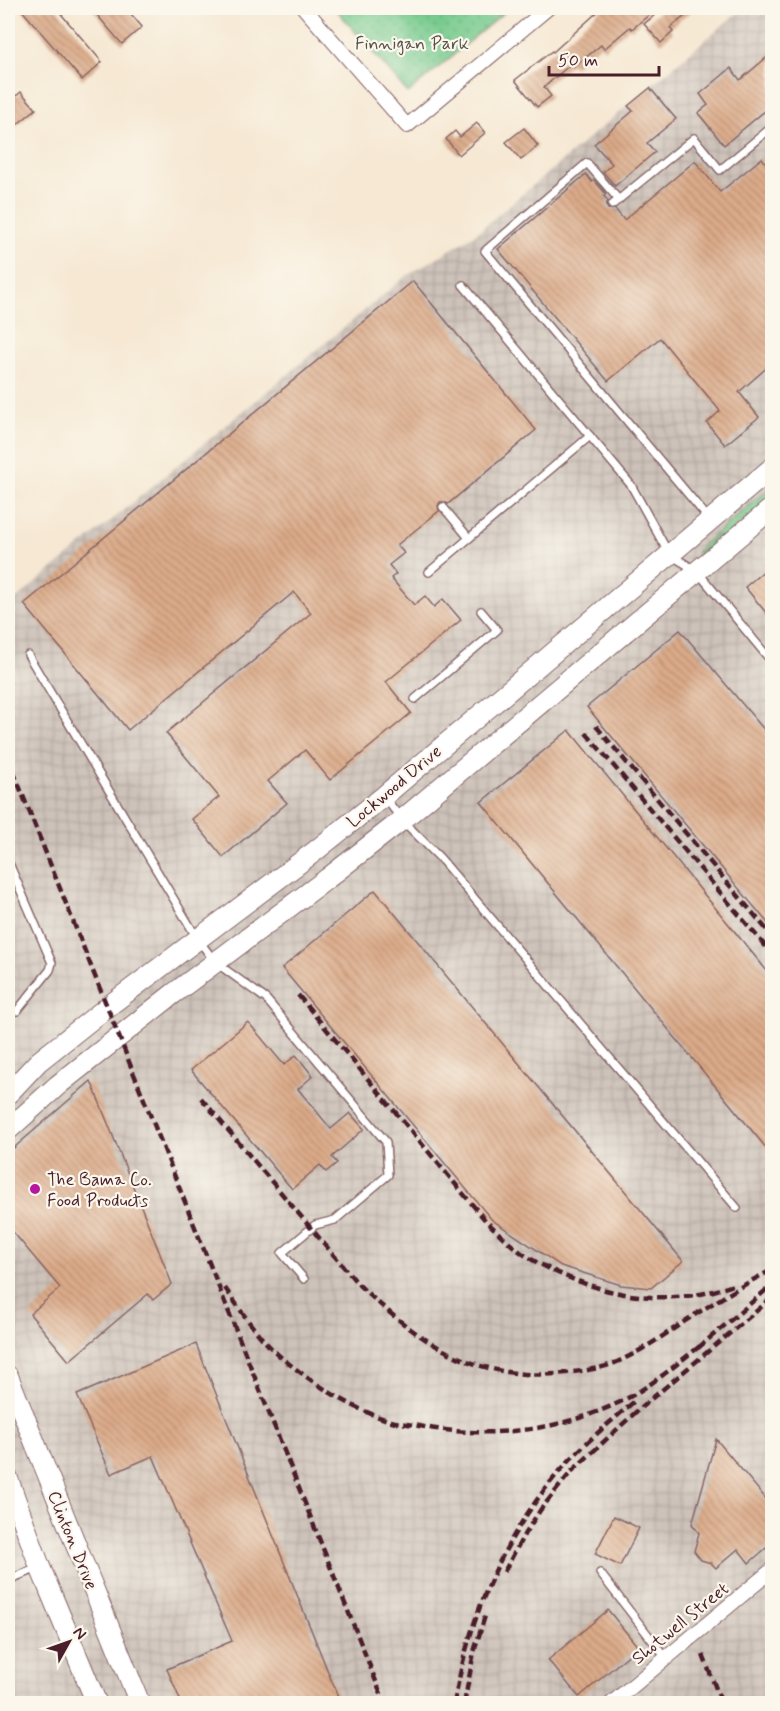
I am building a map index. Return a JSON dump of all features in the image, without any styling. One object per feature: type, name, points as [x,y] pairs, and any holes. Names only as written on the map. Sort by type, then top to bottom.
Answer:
[{"type":"main road","name":"Lockwood Drive","points":[[8,1094],[38,1062],[384,796],[772,468]]},
{"type":"main road","name":"Lockwood Drive","points":[[8,1130],[58,1085],[214,962],[319,885],[402,820],[772,508]]},
{"type":"main road","name":"Clinton Drive","points":[[8,1376],[137,1702]]},
{"type":"main road","points":[[8,1479],[40,1567],[97,1704]]},
{"type":"street","points":[[304,8],[407,126],[548,8]]},
{"type":"street","name":"Shotwell Street","points":[[611,1704],[772,1570]]},
{"type":"lane","points":[[612,205],[693,138],[720,170],[772,127]]},
{"type":"lane","points":[[619,200],[587,163],[485,251],[710,520]]},
{"type":"lane","points":[[463,285],[631,485],[669,554],[697,571],[772,662]]},
{"type":"lane","points":[[429,572],[590,436]]},
{"type":"lane","points":[[443,507],[469,538]]},
{"type":"lane","points":[[415,699],[497,630],[481,611]]},
{"type":"lane","points":[[28,655],[197,938],[214,962],[266,999],[386,1142],[388,1175],[335,1220],[315,1225],[282,1253],[304,1279]]},
{"type":"lane","points":[[384,796],[402,820],[440,858],[737,1208]]},
{"type":"lane","points":[[8,861],[52,963],[50,970],[17,1011],[8,1012]]},
{"type":"lane","points":[[8,1580],[40,1567]]},
{"type":"lane","points":[[600,1573],[666,1658]]},
{"type":"shaded area","points":[[743,8],[772,8],[772,1703],[8,1704],[8,606],[405,277],[473,236]]},
{"type":"green space","name":"Finnigan Park","points":[[335,8],[509,8],[408,93]]},
{"type":"green space","points":[[772,487],[771,497],[711,548],[697,554],[703,545]]},
{"type":"building","points":[[20,8],[56,8],[102,62],[82,80]]},
{"type":"building","points":[[91,8],[126,8],[142,27],[122,44]]},
{"type":"building","points":[[602,8],[644,8],[650,14],[604,49],[601,45],[574,67],[571,64],[544,87],[551,96],[537,107],[515,80],[553,52]]},
{"type":"building","points":[[663,8],[695,8],[670,28],[673,32],[661,43],[644,24]]},
{"type":"building","points":[[772,53],[772,105],[724,145],[698,113],[708,105],[700,94],[731,68],[740,80]]},
{"type":"building","points":[[8,87],[16,96],[21,92],[36,109],[8,132]]},
{"type":"building","points":[[650,88],[676,119],[647,143],[655,152],[615,186],[603,172],[612,164],[594,144],[633,111],[628,106]]},
{"type":"building","points":[[477,123],[485,133],[459,155],[446,139],[455,131],[460,137]]},
{"type":"building","points":[[524,128],[538,146],[521,160],[506,142]]},
{"type":"building","points":[[762,158],[772,171],[772,363],[739,392],[759,417],[725,445],[707,423],[720,411],[660,338],[608,381],[498,249],[586,174],[606,194],[604,196],[608,201],[606,205],[608,209],[615,209],[624,220],[695,161],[720,192]]},
{"type":"building","points":[[413,281],[536,430],[448,504],[440,502],[439,511],[397,545],[404,553],[389,565],[396,574],[391,578],[414,605],[425,596],[434,607],[443,599],[461,620],[386,682],[411,713],[330,780],[305,750],[268,781],[287,803],[223,857],[192,819],[219,797],[166,733],[311,613],[294,592],[128,730],[24,604]]},
{"type":"building","points":[[772,564],[772,620],[745,587]]},
{"type":"building","points":[[680,630],[772,739],[772,928],[587,707]]},
{"type":"building","points":[[569,730],[772,977],[772,1155],[481,802]]},
{"type":"building","points":[[375,890],[683,1261],[651,1288],[621,1285],[561,1266],[492,1220],[282,968]]},
{"type":"building","points":[[248,1022],[284,1065],[296,1055],[313,1076],[298,1089],[331,1129],[350,1113],[364,1129],[332,1157],[337,1163],[326,1172],[320,1165],[292,1189],[191,1070]]},
{"type":"building","points":[[91,1081],[172,1284],[153,1300],[148,1294],[69,1361],[30,1314],[60,1288],[8,1226],[8,1153]]},
{"type":"building","points":[[196,1344],[341,1704],[182,1704],[167,1669],[232,1641],[153,1456],[111,1474],[77,1395]]},
{"type":"building","points":[[716,1439],[772,1506],[772,1543],[749,1563],[738,1549],[716,1568],[711,1563],[701,1560],[694,1551],[699,1533],[692,1524]]},
{"type":"building","points":[[614,1516],[639,1528],[620,1566],[595,1554]]},
{"type":"building","points":[[608,1610],[638,1647],[579,1697],[548,1660]]},
{"type":"railway","points":[[596,726],[772,936]]},
{"type":"railway","points":[[586,733],[772,954]]},
{"type":"railway","points":[[8,758],[385,1704]]},
{"type":"railway","points":[[298,995],[486,1221],[525,1255],[579,1282],[630,1295],[681,1297],[707,1293],[733,1285]]},
{"type":"railway","points":[[201,1098],[359,1285],[405,1325],[428,1341],[478,1365],[505,1372],[534,1374],[591,1370],[609,1365],[642,1349],[768,1272]]},
{"type":"railway","points":[[698,1348],[772,1285]]},
{"type":"railway","points":[[225,1288],[266,1342],[282,1358],[319,1385],[346,1402],[374,1415],[395,1422],[444,1430],[470,1432],[520,1430],[570,1421],[594,1413],[641,1390],[704,1343]]},
{"type":"railway","points":[[504,1572],[541,1509],[571,1472],[638,1410],[772,1298]]},
{"type":"railway","points":[[454,1704],[460,1672],[479,1610],[491,1580],[521,1524],[539,1497],[568,1462],[596,1434],[636,1400]]},
{"type":"railway","points":[[464,1704],[474,1652],[485,1616]]},
{"type":"railway","points":[[703,1655],[722,1704]]},
{"type":"place","name":"The Bama Co. Food Products","points":[[35,1189]]}]
